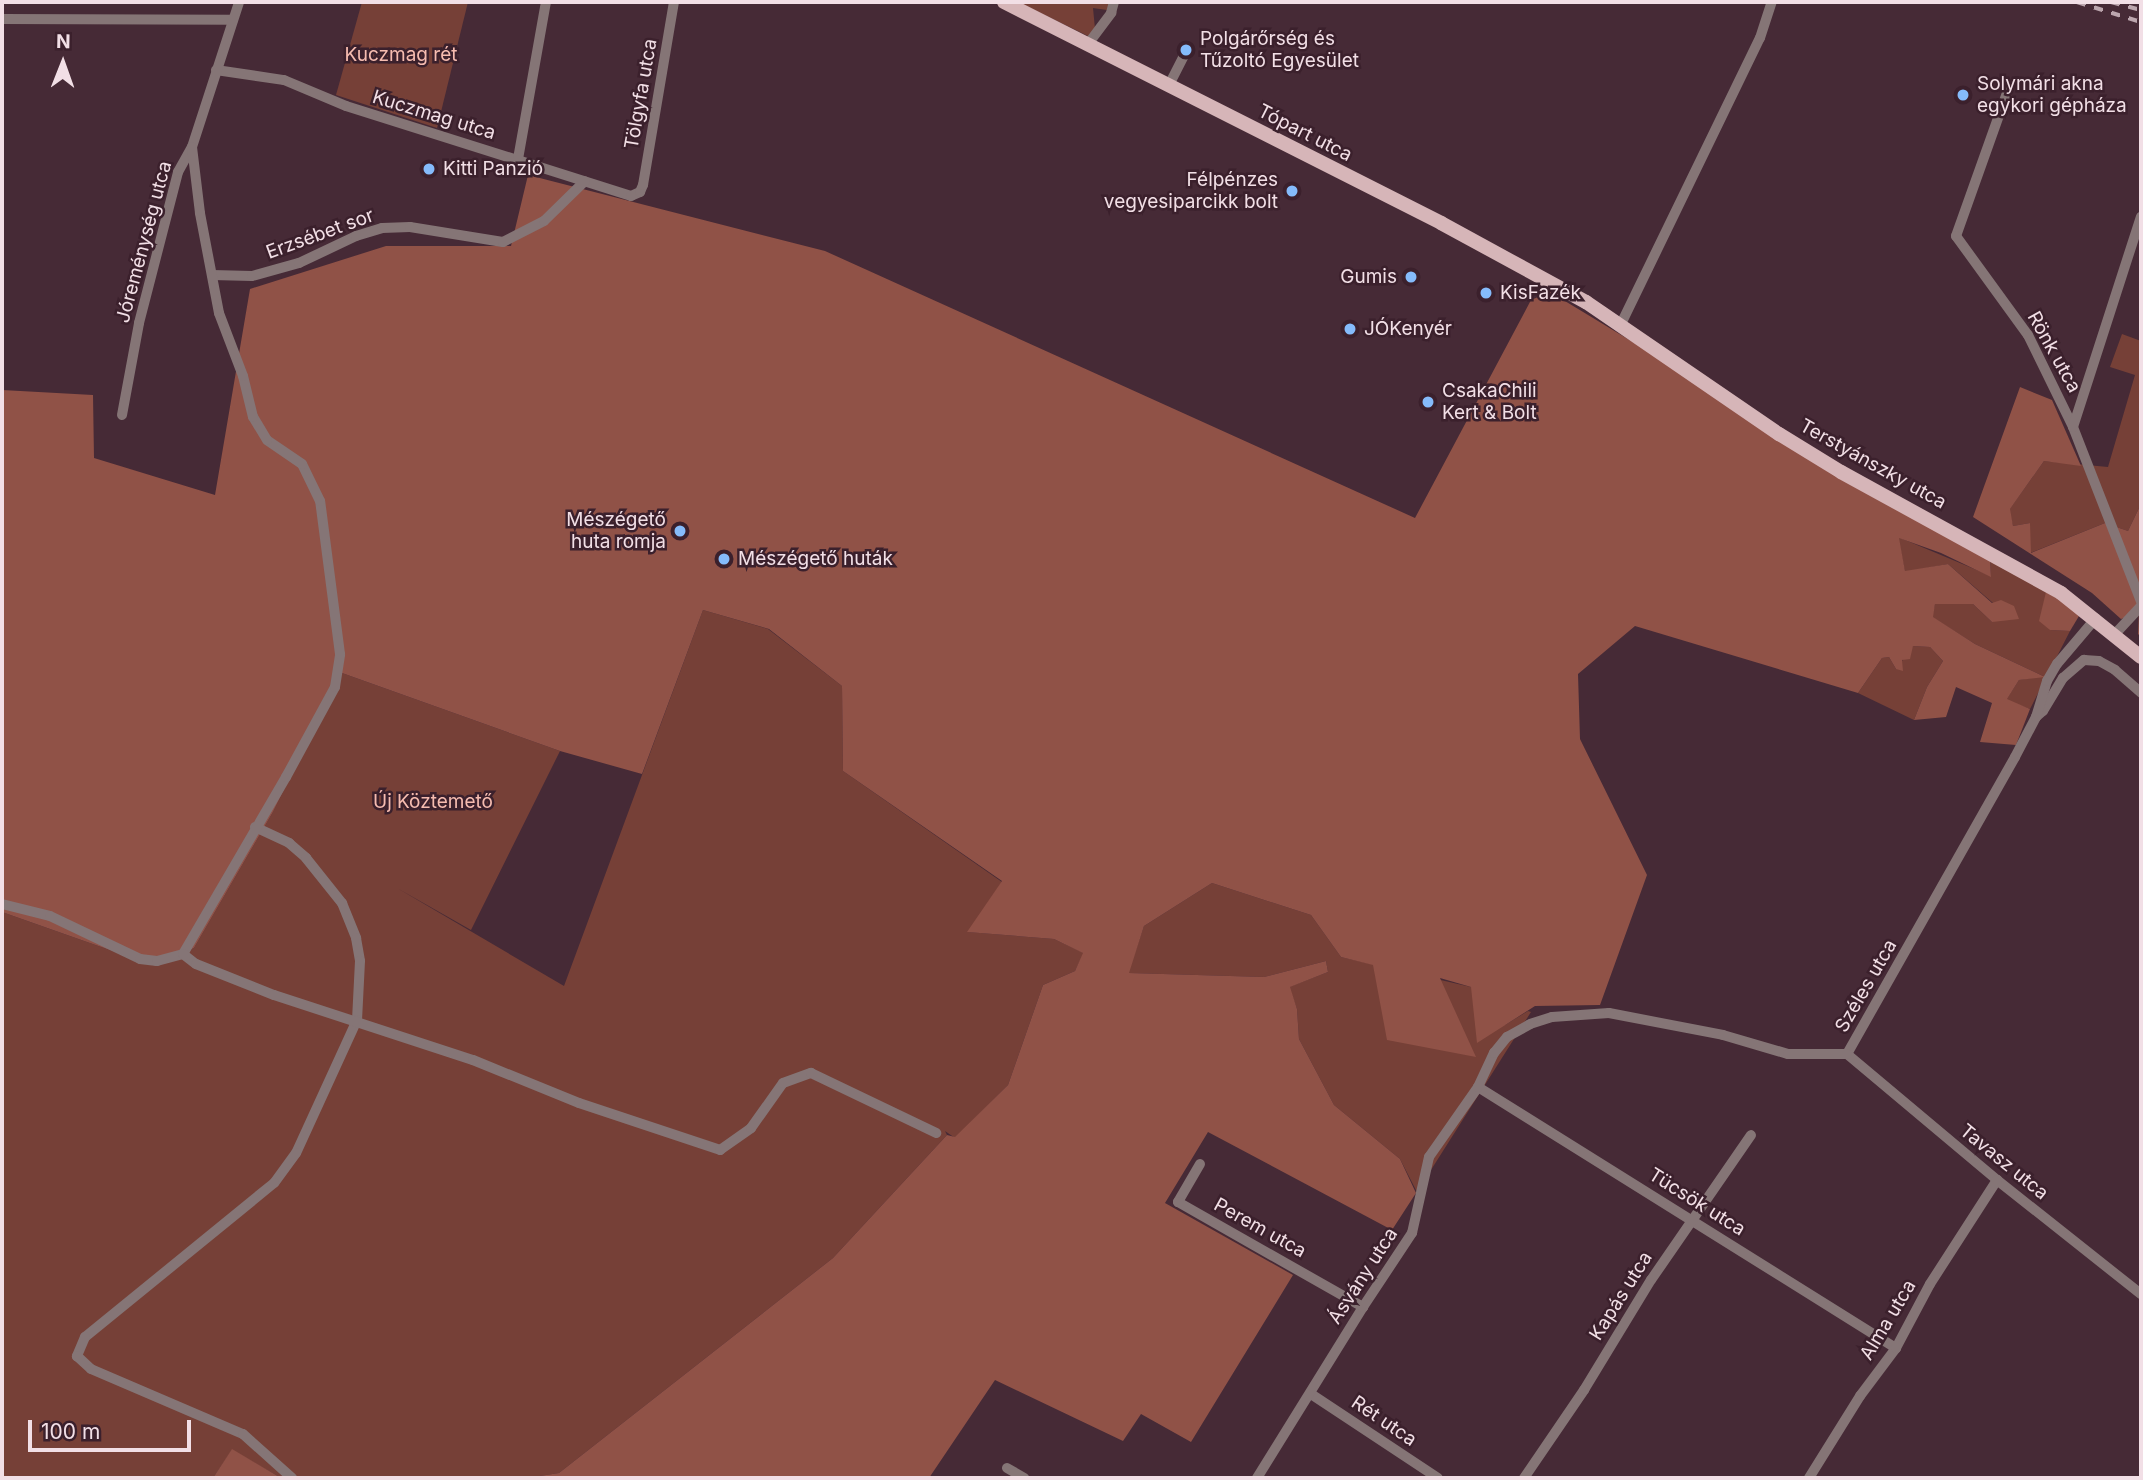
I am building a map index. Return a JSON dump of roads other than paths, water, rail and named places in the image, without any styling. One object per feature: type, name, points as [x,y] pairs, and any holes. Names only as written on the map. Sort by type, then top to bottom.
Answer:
[{"type":"main road","name":"Tópart utca","points":[[1004,2],[1441,223],[1586,302]]},
{"type":"main road","name":"Terstyánszky utca","points":[[1586,302],[1779,434],[1841,472],[2041,580],[2096,618],[2141,657]]},
{"type":"street","name":"Jóreménység utca","points":[[122,415],[139,323],[178,172],[192,147],[239,2]]},
{"type":"street","points":[[518,159],[546,2]]},
{"type":"street","name":"Tölgyfa utca","points":[[640,192],[674,2]]},
{"type":"street","points":[[1088,44],[1111,13],[1114,2]]},
{"type":"street","points":[[1621,324],[1760,38],[1772,2]]},
{"type":"street","points":[[2,19],[233,20]]},
{"type":"street","points":[[1169,85],[1184,55]]},
{"type":"street","name":"Kuczmag utca","points":[[216,70],[284,80],[346,106],[631,196],[640,192]]},
{"type":"street","name":"Rönk utca","points":[[2008,90],[1956,236],[2028,335],[2073,427],[2141,604],[2115,634]]},
{"type":"street","points":[[2,904],[50,916],[139,959],[157,961],[183,954],[335,687],[340,654],[320,501],[302,464],[267,440],[253,417],[219,313],[192,147]]},
{"type":"street","name":"Erzsébet sor","points":[[212,275],[252,276],[299,263],[356,236],[382,228],[410,227],[503,242],[544,221],[585,181]]},
{"type":"street","points":[[2073,427],[2141,217]]},
{"type":"street","name":"Széles utca","points":[[1478,1087],[1493,1053],[1507,1037],[1530,1024],[1552,1017],[1609,1013],[1723,1035],[1788,1054],[1847,1054],[2036,717],[2044,689],[2057,664],[2096,618]]},
{"type":"street","points":[[2036,717],[2043,711],[2063,678],[2084,660],[2099,662],[2115,670],[2141,693]]},
{"type":"street","points":[[255,827],[298,850],[342,903],[356,937],[360,961],[357,1020],[296,1153],[275,1183],[85,1337],[76,1356],[91,1368],[243,1434],[292,1478]]},
{"type":"street","points":[[183,954],[195,964],[274,995],[357,1020],[472,1060],[579,1103],[720,1150],[751,1128],[783,1083],[811,1073],[936,1133]]},
{"type":"street","name":"Tavasz utca","points":[[1847,1054],[1997,1180],[2141,1294]]},
{"type":"street","name":"Tücsök utca","points":[[1478,1087],[1896,1348]]},
{"type":"street","name":"Ásvány utca","points":[[1258,1478],[1363,1307],[1412,1233],[1429,1157],[1478,1087]]},
{"type":"street","name":"Kapás utca","points":[[1524,1478],[1692,1220],[1751,1135]]},
{"type":"street","name":"Perem utca","points":[[1200,1164],[1178,1202],[1363,1307]]},
{"type":"street","name":"Alma utca","points":[[1809,1478],[1860,1396],[1896,1348],[1930,1284],[1997,1180]]},
{"type":"street","name":"Rét utca","points":[[1311,1394],[1438,1478]]},
{"type":"street","points":[[1007,1468],[1024,1478]]},
{"type":"railway","points":[[2077,2],[2141,22]]},
{"type":"railway","points":[[2111,2],[2141,10]]},
{"type":"place","name":"Polgárőrség és Tűzoltó Egyesület","points":[[1186,50]]},
{"type":"place","name":"Solymári akna egykori gépháza","points":[[1963,95]]},
{"type":"place","name":"Kitti Panzió","points":[[429,169]]},
{"type":"place","name":"Félpénzes vegyesiparcikk bolt","points":[[1292,191]]},
{"type":"place","name":"Gumis","points":[[1411,277]]},
{"type":"place","name":"KisFazék","points":[[1486,293]]},
{"type":"place","name":"JÓKenyér","points":[[1350,329]]},
{"type":"place","name":"CsakaChili Kert & Bolt","points":[[1428,402]]},
{"type":"place","name":"Mészégető huta romja","points":[[680,531]]},
{"type":"place","name":"Mészégető huták","points":[[724,559]]},
{"type":"park label","name":"Kuczmag rét","points":[[401,55]]},
{"type":"park label","name":"Új Köztemető","points":[[433,802]]}]
